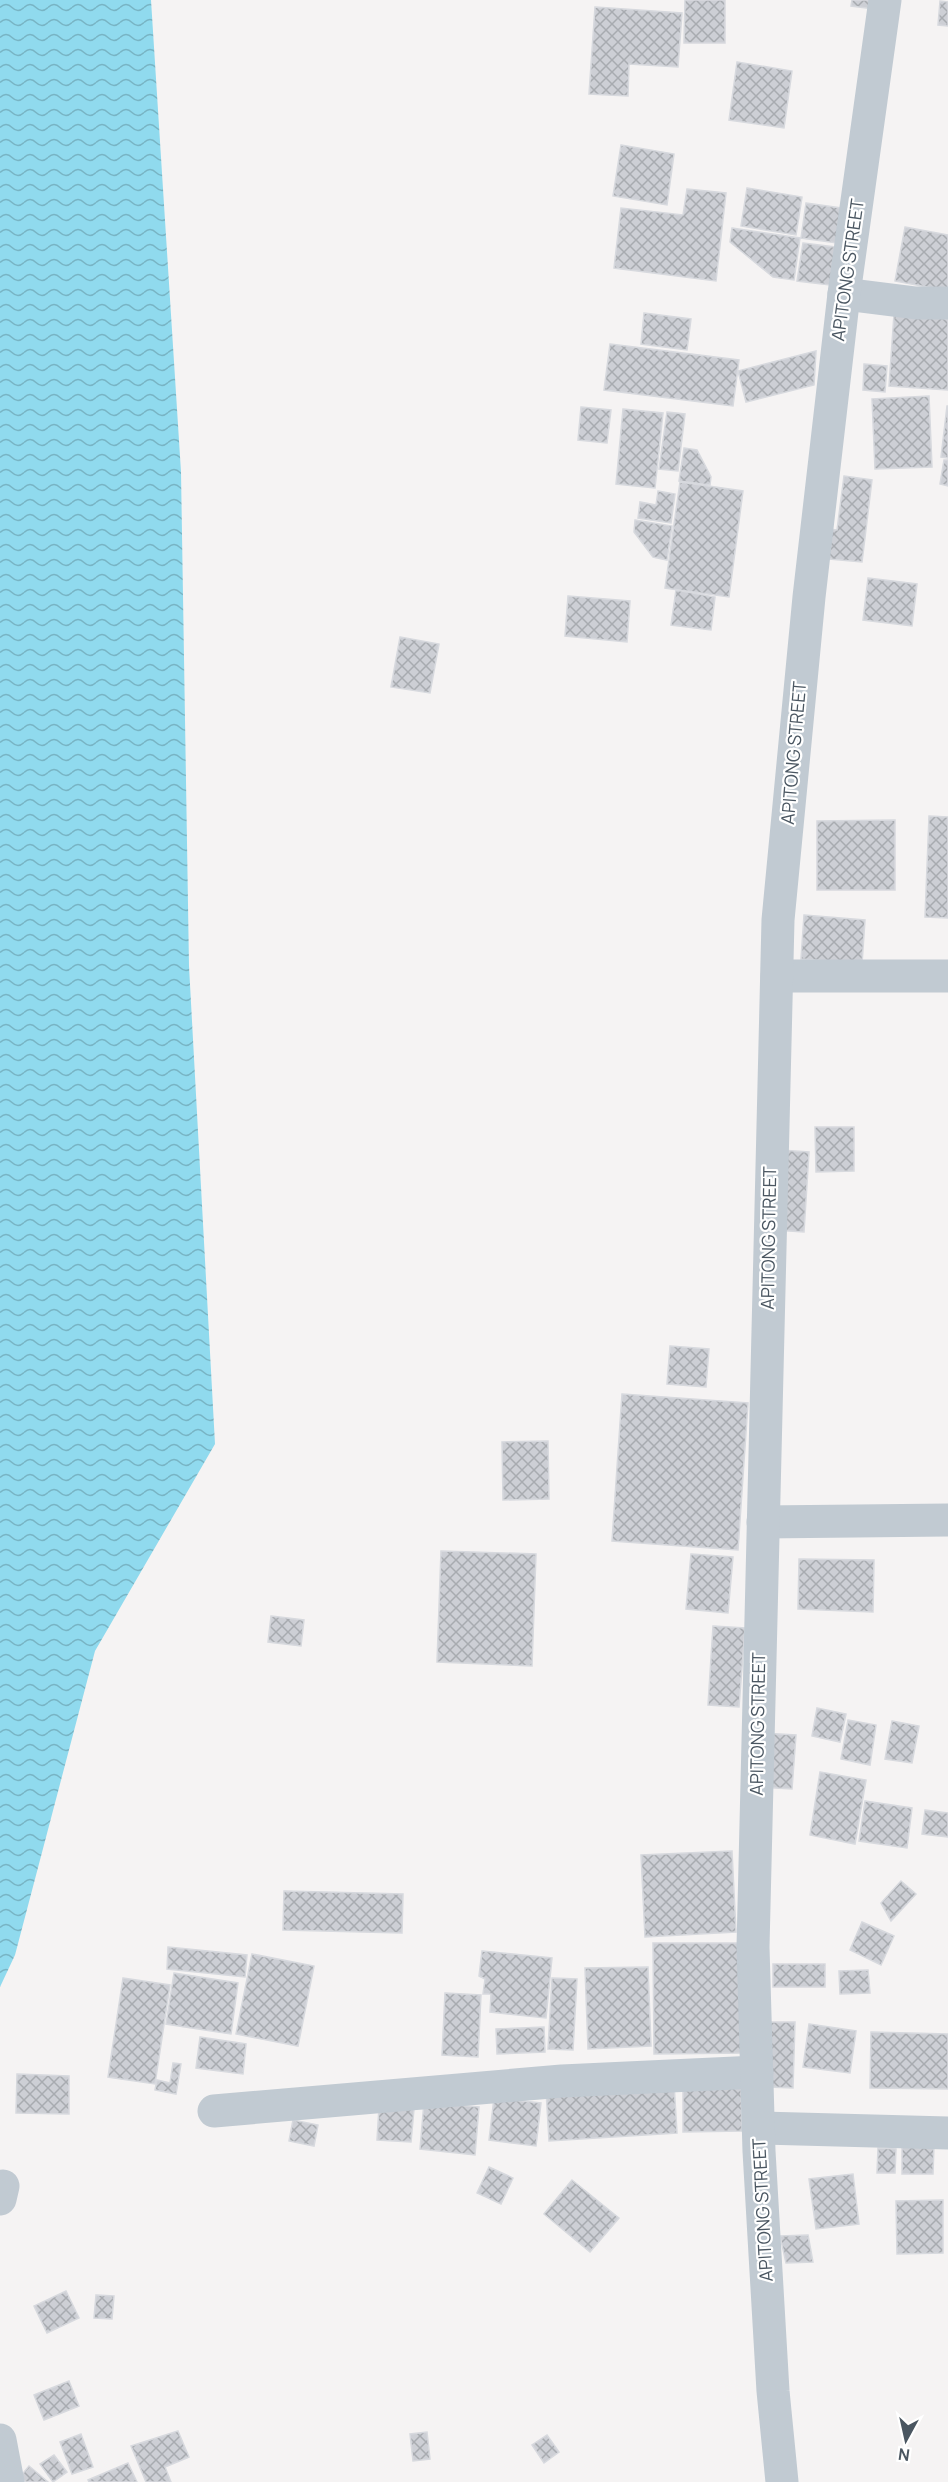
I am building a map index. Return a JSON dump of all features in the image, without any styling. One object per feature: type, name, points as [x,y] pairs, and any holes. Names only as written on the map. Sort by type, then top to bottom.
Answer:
[{"type":"street","name":"APITONG STREET","points":[[782,2482],[773,2391],[758,2128],[753,1947],[778,920],[805,643],[844,294],[885,0]]},
{"type":"street","points":[[844,294],[916,303],[948,303]]},
{"type":"street","points":[[777,976],[948,976]]},
{"type":"street","points":[[763,1522],[948,1520]]},
{"type":"street","points":[[214,2111],[562,2081],[757,2072]]},
{"type":"street","points":[[758,2128],[948,2133]]},
{"type":"street","points":[[0,2440],[8,2482]]},
{"type":"water","points":[[0,0],[151,0],[181,472],[189,966],[215,1444],[95,1651],[15,1955],[0,1987]]},
{"type":"building","points":[[685,0],[725,0],[725,43],[684,43]]},
{"type":"building","points":[[852,0],[875,0],[874,9],[851,6]]},
{"type":"building","points":[[940,1],[948,2],[948,26],[938,25]]},
{"type":"building","points":[[595,7],[682,13],[678,67],[629,64],[628,96],[589,94]]},
{"type":"building","points":[[737,62],[792,71],[784,128],[729,120]]},
{"type":"building","points":[[621,145],[674,154],[667,205],[613,196]]},
{"type":"building","points":[[747,188],[802,197],[796,235],[741,226]]},
{"type":"building","points":[[687,189],[726,193],[716,281],[614,268],[621,208],[683,215]]},
{"type":"building","points":[[806,203],[841,208],[837,243],[801,238]]},
{"type":"building","points":[[905,227],[948,235],[948,291],[895,281]]},
{"type":"building","points":[[732,228],[800,238],[794,280],[773,277],[730,242]]},
{"type":"building","points":[[803,243],[835,247],[830,285],[797,281]]},
{"type":"building","points":[[644,313],[691,319],[687,350],[641,344]]},
{"type":"building","points":[[894,314],[948,319],[948,390],[889,386]]},
{"type":"building","points":[[610,344],[739,360],[733,406],[604,390]]},
{"type":"building","points":[[816,351],[814,385],[746,402],[738,371]]},
{"type":"building","points":[[864,364],[887,366],[885,392],[863,390]]},
{"type":"building","points":[[929,396],[932,467],[875,469],[872,399]]},
{"type":"building","points":[[948,406],[948,458],[941,457]]},
{"type":"building","points":[[581,407],[611,410],[607,443],[578,440]]},
{"type":"building","points":[[623,409],[663,413],[655,488],[616,484]]},
{"type":"building","points":[[667,412],[685,414],[678,471],[659,469]]},
{"type":"building","points":[[684,448],[697,450],[711,477],[710,485],[679,481]]},
{"type":"building","points":[[944,460],[948,460],[948,486],[940,484]]},
{"type":"building","points":[[844,476],[872,480],[862,562],[818,558],[821,528],[837,530]]},
{"type":"building","points":[[680,482],[743,491],[729,597],[665,588]]},
{"type":"building","points":[[658,491],[675,494],[671,523],[638,518],[640,502],[656,505]]},
{"type":"building","points":[[635,520],[672,526],[667,560],[653,557],[634,532]]},
{"type":"building","points":[[868,578],[917,584],[912,626],[863,620]]},
{"type":"building","points":[[676,590],[715,597],[711,630],[671,625]]},
{"type":"building","points":[[568,596],[630,601],[627,642],[565,636]]},
{"type":"building","points":[[400,637],[439,644],[430,693],[391,687]]},
{"type":"building","points":[[929,816],[948,817],[948,918],[925,917]]},
{"type":"building","points":[[895,820],[895,890],[817,890],[817,821]]},
{"type":"building","points":[[804,915],[865,920],[862,964],[801,959]]},
{"type":"building","points":[[815,1127],[854,1127],[854,1171],[816,1172]]},
{"type":"building","points":[[780,1150],[809,1152],[804,1232],[774,1230]]},
{"type":"building","points":[[670,1346],[709,1349],[706,1387],[667,1384]]},
{"type":"building","points":[[622,1394],[748,1403],[738,1550],[612,1541]]},
{"type":"building","points":[[548,1441],[549,1499],[503,1500],[502,1442]]},
{"type":"building","points":[[441,1551],[536,1554],[532,1666],[437,1662]]},
{"type":"building","points":[[691,1554],[733,1557],[728,1613],[686,1609]]},
{"type":"building","points":[[799,1559],[874,1560],[873,1612],[798,1609]]},
{"type":"building","points":[[271,1616],[304,1620],[301,1646],[268,1642]]},
{"type":"building","points":[[713,1626],[745,1628],[739,1707],[708,1705]]},
{"type":"building","points":[[817,1708],[846,1714],[840,1742],[812,1736]]},
{"type":"building","points":[[848,1720],[876,1725],[870,1765],[841,1759]]},
{"type":"building","points":[[892,1721],[919,1726],[912,1763],[885,1759]]},
{"type":"building","points":[[762,1733],[796,1735],[792,1789],[759,1787]]},
{"type":"building","points":[[820,1772],[866,1780],[855,1844],[810,1835]]},
{"type":"building","points":[[865,1801],[912,1808],[907,1848],[859,1841]]},
{"type":"building","points":[[925,1810],[948,1813],[948,1837],[922,1834]]},
{"type":"building","points":[[732,1851],[736,1932],[645,1937],[641,1855]]},
{"type":"building","points":[[901,1881],[916,1894],[891,1921],[881,1903]]},
{"type":"building","points":[[284,1891],[403,1894],[402,1933],[283,1930]]},
{"type":"building","points":[[862,1922],[894,1936],[881,1965],[850,1950]]},
{"type":"building","points":[[653,1943],[743,1943],[745,2053],[654,2054]]},
{"type":"building","points":[[168,1947],[247,1955],[245,1977],[167,1969]]},
{"type":"building","points":[[482,1951],[552,1958],[546,2018],[490,2012],[491,1994],[483,1994],[485,1979],[479,1976]]},
{"type":"building","points":[[252,1954],[314,1966],[298,2046],[236,2034]]},
{"type":"building","points":[[773,1964],[825,1964],[825,1987],[773,1987]]},
{"type":"building","points":[[648,1967],[651,2046],[588,2049],[585,1968]]},
{"type":"building","points":[[868,1970],[870,1993],[840,1994],[839,1971]]},
{"type":"building","points":[[174,1973],[238,1983],[231,2034],[166,2024]]},
{"type":"building","points":[[123,1978],[170,1985],[155,2084],[108,2077]]},
{"type":"building","points":[[552,1978],[577,1979],[573,2050],[548,2049]]},
{"type":"building","points":[[445,1993],[481,1995],[478,2057],[442,2055]]},
{"type":"building","points":[[770,2022],[795,2022],[793,2088],[769,2087]]},
{"type":"building","points":[[809,2024],[856,2031],[850,2073],[803,2067]]},
{"type":"building","points":[[544,2027],[545,2052],[497,2054],[496,2029]]},
{"type":"building","points":[[871,2032],[948,2034],[948,2089],[870,2088]]},
{"type":"building","points":[[200,2037],[246,2044],[243,2074],[196,2068]]},
{"type":"building","points":[[173,2063],[181,2064],[176,2094],[155,2090],[157,2080],[170,2083]]},
{"type":"building","points":[[17,2074],[69,2076],[69,2114],[16,2113]]},
{"type":"building","points":[[741,2080],[742,2131],[683,2132],[683,2081]]},
{"type":"building","points":[[674,2083],[677,2133],[549,2141],[546,2090]]},
{"type":"building","points":[[494,2098],[541,2103],[536,2146],[489,2140]]},
{"type":"building","points":[[424,2102],[479,2107],[475,2155],[420,2149]]},
{"type":"building","points":[[379,2107],[414,2109],[411,2142],[377,2140]]},
{"type":"building","points":[[293,2120],[318,2125],[314,2146],[289,2141]]},
{"type":"building","points":[[902,2145],[934,2145],[933,2174],[902,2174]]},
{"type":"building","points":[[878,2148],[896,2149],[895,2173],[877,2173]]},
{"type":"building","points":[[489,2167],[513,2178],[501,2204],[477,2193]]},
{"type":"building","points":[[853,2174],[859,2224],[816,2229],[809,2179]]},
{"type":"building","points":[[572,2180],[619,2218],[590,2252],[544,2214]]},
{"type":"building","points":[[943,2200],[943,2253],[897,2254],[896,2201]]},
{"type":"building","points":[[808,2235],[813,2262],[786,2263],[780,2236]]},
{"type":"building","points":[[66,2291],[79,2318],[47,2333],[34,2306]]},
{"type":"building","points":[[96,2295],[114,2296],[112,2319],[94,2318]]},
{"type":"building","points":[[69,2381],[79,2406],[44,2420],[34,2395]]},
{"type":"building","points":[[178,2431],[189,2457],[165,2467],[171,2482],[146,2482],[131,2446]]},
{"type":"building","points":[[427,2432],[430,2459],[413,2461],[410,2434]]},
{"type":"building","points":[[81,2434],[93,2467],[72,2474],[60,2442]]},
{"type":"building","points":[[547,2435],[559,2452],[544,2463],[532,2445]]},
{"type":"building","points":[[54,2455],[67,2472],[53,2482],[40,2464]]},
{"type":"building","points":[[128,2463],[137,2482],[89,2482],[88,2480]]},
{"type":"building","points":[[29,2466],[48,2482],[26,2482],[20,2477]]}]
